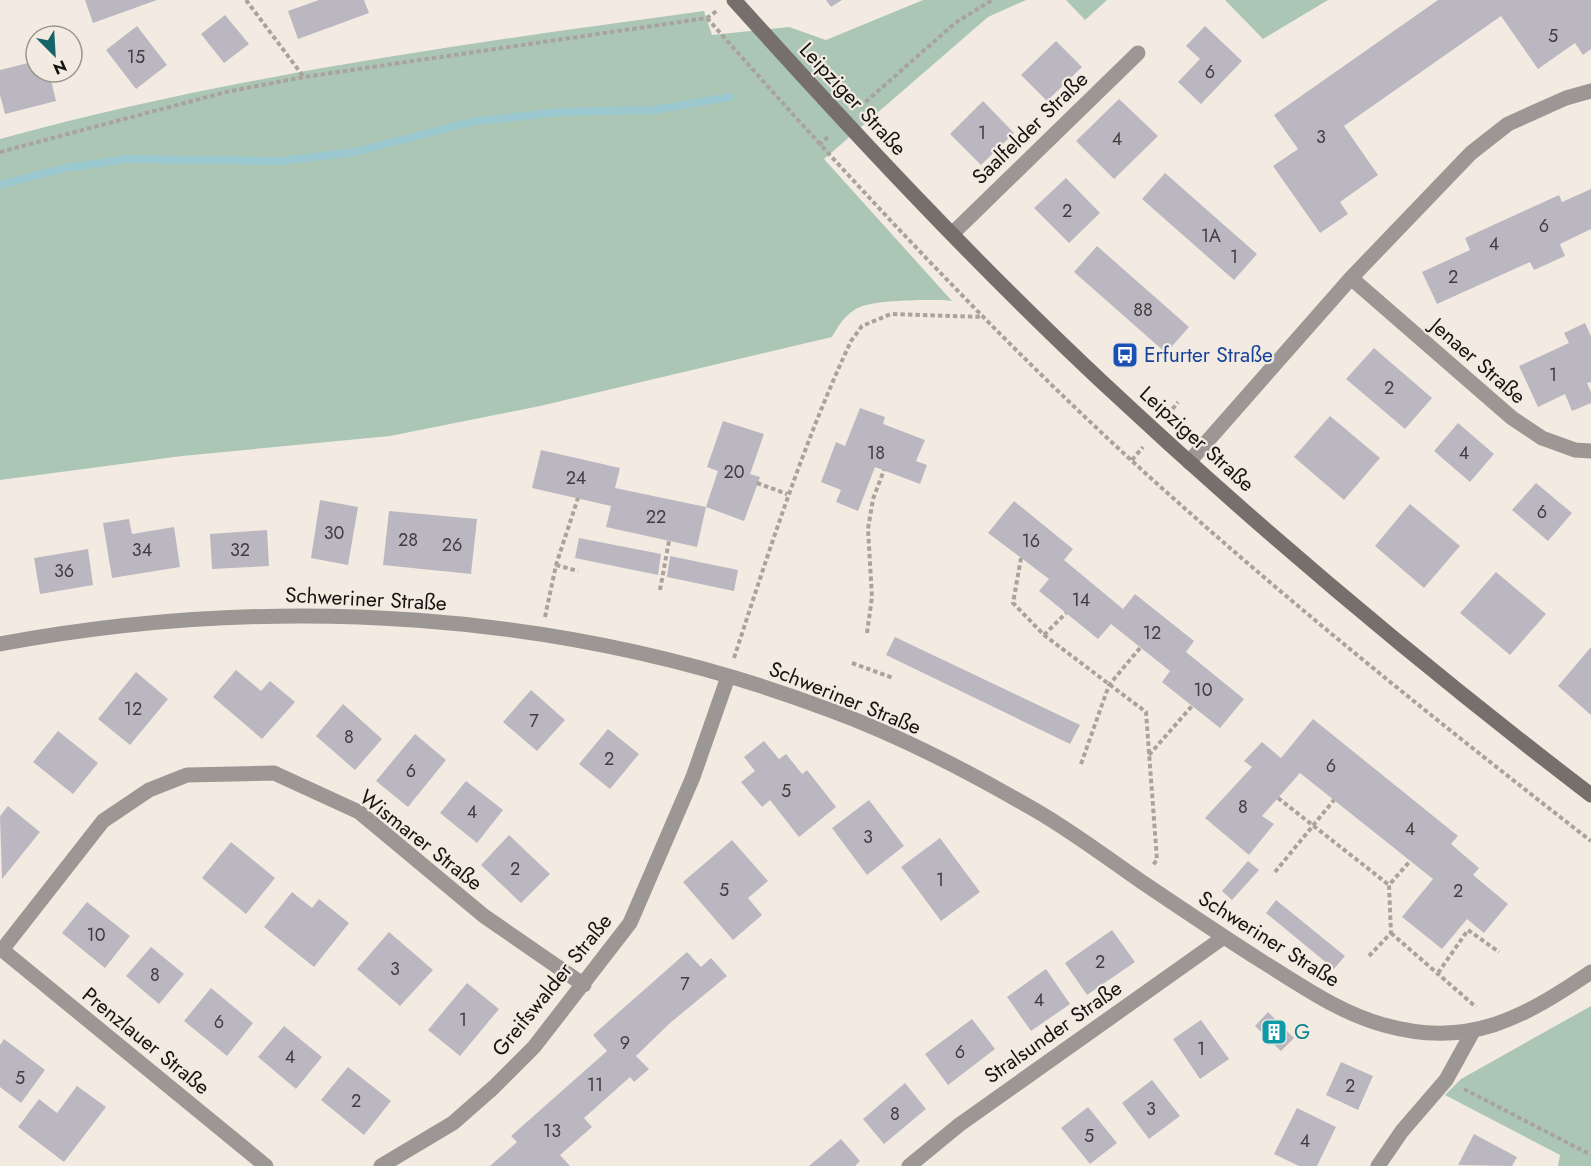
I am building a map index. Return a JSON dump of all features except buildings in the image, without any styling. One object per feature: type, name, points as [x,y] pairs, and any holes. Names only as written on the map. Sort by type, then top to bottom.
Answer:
[{"type":"main road","name":"Leipziger Straße","points":[[734,0],[844,122],[952,234],[1103,383],[1317,575],[1421,662],[1591,795]]},
{"type":"street","name":"Saalfelder Straße","points":[[952,234],[1138,53]]},
{"type":"street","points":[[1189,462],[1351,278],[1471,153],[1508,124],[1566,98],[1591,91]]},
{"type":"street","name":"Jenaer Straße","points":[[1351,278],[1512,418],[1542,438],[1575,450],[1591,451]]},
{"type":"street","name":"Schweriner Straße","points":[[0,644],[71,631],[162,620],[260,615],[372,617],[541,635],[661,656],[831,710],[955,767],[1030,807],[1224,937],[1325,1001],[1382,1025],[1416,1032],[1472,1033],[1496,1026],[1559,994],[1591,972]]},
{"type":"street","name":"Greifswalder Straße","points":[[381,1166],[462,1116],[534,1047],[630,923],[661,858],[693,777],[728,677]]},
{"type":"street","name":"Wismarer Straße","points":[[1,949],[103,821],[149,790],[187,775],[274,773],[359,812],[484,916],[584,985]]},
{"type":"street","name":"Stralsunder Straße","points":[[909,1166],[997,1097],[1224,937]]},
{"type":"street","name":"Prenzlauer Straße","points":[[1,949],[266,1166]]},
{"type":"street","points":[[1378,1166],[1402,1131],[1446,1080],[1472,1033]]},
{"type":"path","points":[[246,0],[304,77]]},
{"type":"path","points":[[819,145],[955,23],[992,0]]},
{"type":"path","points":[[0,152],[226,92],[304,77],[707,18],[922,257],[1132,460],[1290,600],[1406,698],[1591,841]]},
{"type":"path","points":[[728,677],[761,568],[788,494],[851,341],[862,326],[891,314],[985,317]]},
{"type":"path","points":[[867,633],[872,597],[867,529],[873,499],[884,470]]},
{"type":"path","points":[[757,483],[788,494]]},
{"type":"path","points":[[541,635],[556,565],[578,498]]},
{"type":"path","points":[[660,590],[669,541]]},
{"type":"path","points":[[1020,558],[1013,603],[1044,635],[1146,712],[1157,860],[1139,880]]},
{"type":"path","points":[[556,565],[578,571]]},
{"type":"path","points":[[1044,635],[1066,613]]},
{"type":"path","points":[[1081,764],[1109,685],[1140,648]]},
{"type":"path","points":[[852,663],[893,678]]},
{"type":"path","points":[[1149,755],[1192,706]]},
{"type":"path","points":[[1278,798],[1389,885]]},
{"type":"path","points":[[1275,872],[1334,800]]},
{"type":"path","points":[[1369,956],[1391,933],[1389,885],[1410,861]]},
{"type":"path","points":[[1438,973],[1468,930],[1499,952]]},
{"type":"path","points":[[1391,933],[1496,1026]]},
{"type":"path","points":[[1446,1080],[1591,1155]]},
{"type":"green space","points":[[923,0],[1026,0],[988,17],[824,159],[952,301],[905,301],[868,305],[860,307],[847,316],[832,337],[540,406],[390,436],[182,456],[0,480],[0,139],[174,97],[350,63],[704,11],[712,35],[789,27],[826,40]]},
{"type":"green space","points":[[1066,0],[1107,0],[1085,20]]},
{"type":"green space","points":[[1225,0],[1328,0],[1263,39]]},
{"type":"green space","points":[[1591,1006],[1591,1166],[1558,1166],[1560,1155],[1445,1095],[1461,1079]]},
{"type":"waterway","points":[[0,185],[65,168],[128,159],[281,161],[355,152],[471,122],[558,112],[654,110],[729,97]]},
{"type":"place","name":"Erfurter Straße","points":[[1125,355]]},
{"type":"place","name":"G","points":[[1274,1032]]}]
